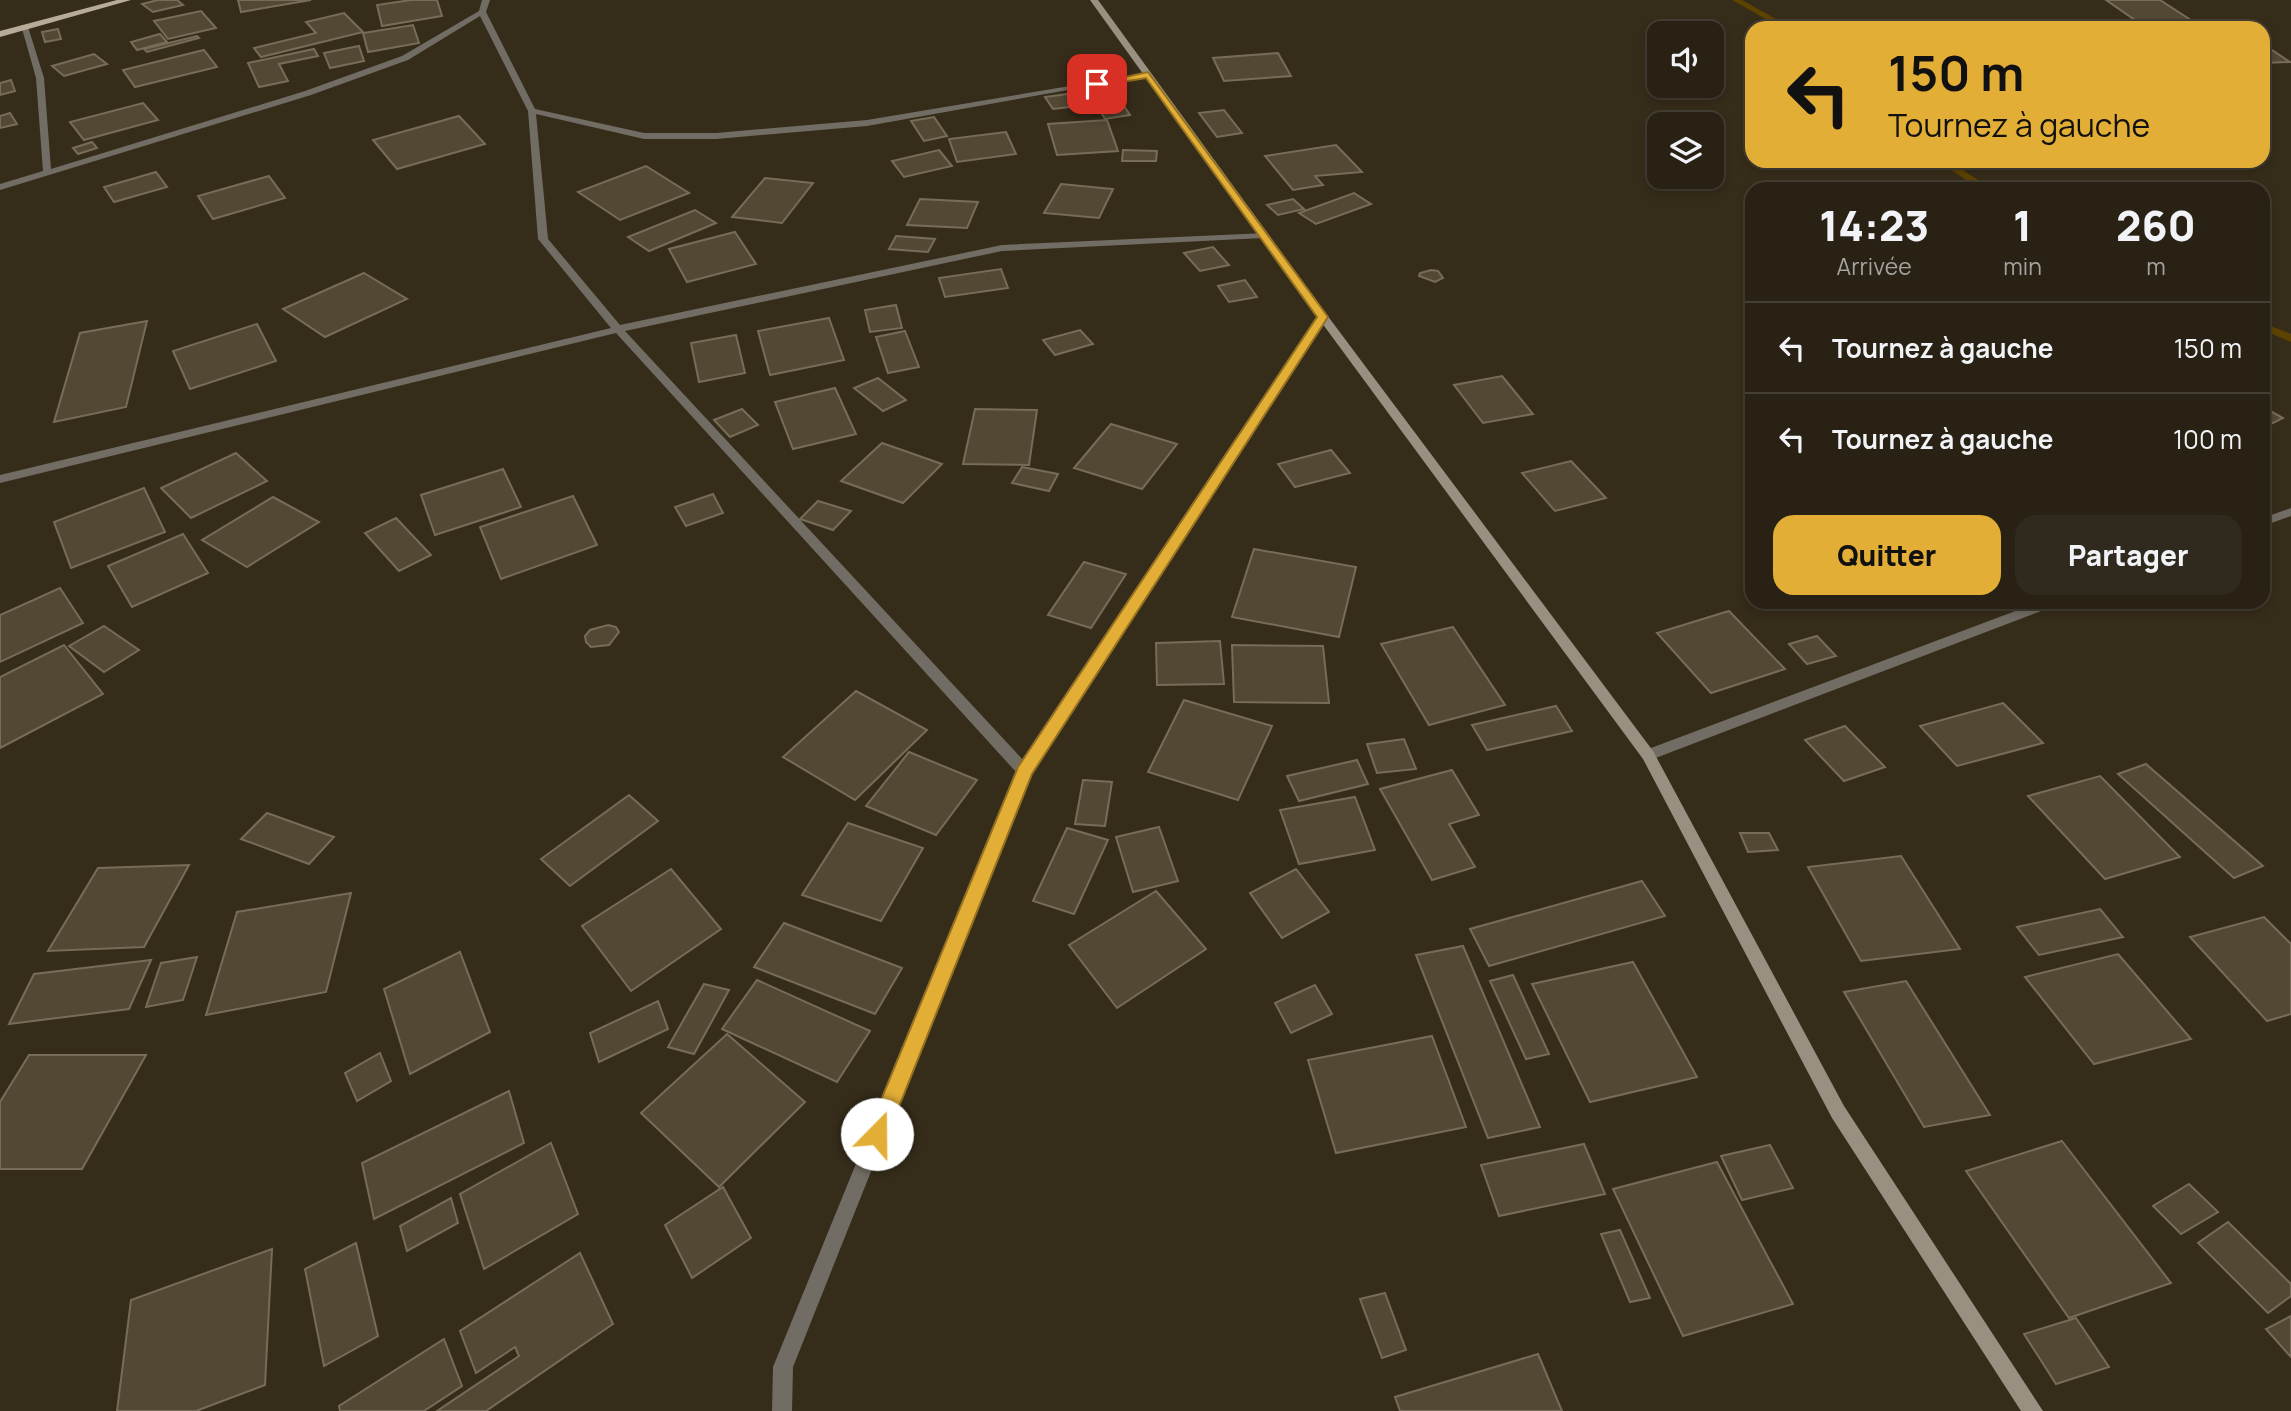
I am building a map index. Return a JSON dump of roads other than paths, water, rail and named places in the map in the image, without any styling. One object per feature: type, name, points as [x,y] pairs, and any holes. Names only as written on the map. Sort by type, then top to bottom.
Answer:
[{"type":"main road","points":[[0,34],[127,0]]},
{"type":"street","points":[[1094,0],[1323,317],[1648,755],[1838,1112],[2033,1411]]},
{"type":"street","points":[[0,187],[308,93],[405,58],[484,6],[532,111],[543,239],[618,329],[1024,771]]},
{"type":"street","points":[[24,27],[40,78],[47,172]]},
{"type":"street","points":[[532,111],[644,136],[716,136],[867,123],[1148,75]]},
{"type":"street","points":[[0,479],[618,329],[1002,248],[1263,235]]},
{"type":"street","points":[[782,1411],[783,1367],[1024,771],[1323,317]]},
{"type":"street","points":[[2270,520],[2291,512]]},
{"type":"street","points":[[1648,755],[2034,609]]},
{"type":"waterway","points":[[1736,0],[1775,21]]},
{"type":"waterway","points":[[1953,168],[1976,182]]},
{"type":"waterway","points":[[2270,329],[2291,338]]}]
